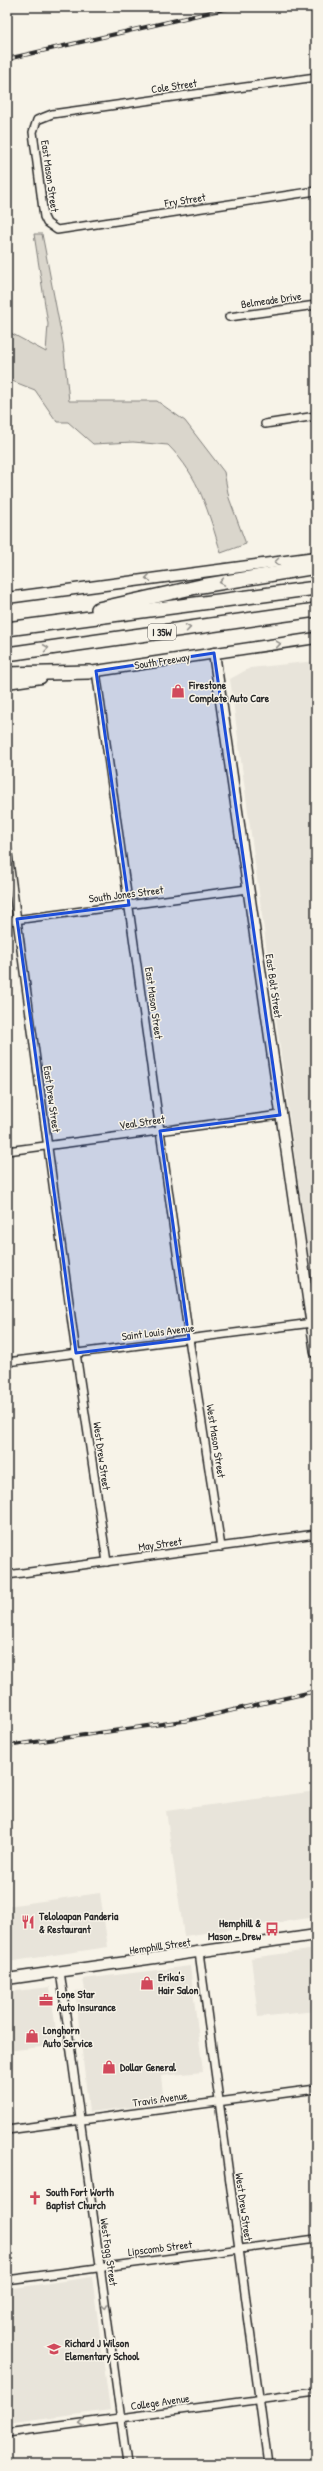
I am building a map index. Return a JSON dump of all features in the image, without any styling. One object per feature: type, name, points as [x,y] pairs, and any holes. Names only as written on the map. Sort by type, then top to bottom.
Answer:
[{"type":"highway","points":[[13,628],[201,586],[316,567]]},
{"type":"highway","name":"I 35W","points":[[13,628],[316,588]]},
{"type":"highway","name":"I 35W","points":[[7,654],[316,610]]},
{"type":"highway","points":[[7,674],[93,671]]},
{"type":"main road","points":[[7,598],[316,557]]},
{"type":"main road","name":"South Freeway","points":[[7,683],[316,638]]},
{"type":"main road","name":"East Bolt Street","points":[[214,653],[280,1115],[316,1353]]},
{"type":"main road","name":"Hemphill Street","points":[[7,1979],[316,1936]]},
{"type":"street","name":"Cole Street","points":[[37,120],[52,114],[316,77]]},
{"type":"street","name":"East Mason Street","points":[[37,120],[33,132],[44,217],[47,223],[57,230]]},
{"type":"street","name":"Fry Street","points":[[57,230],[316,191]]},
{"type":"street","name":"Belmeade Drive","points":[[230,317],[316,305]]},
{"type":"street","points":[[265,424],[316,416]]},
{"type":"street","name":"East Mason Street","points":[[93,671],[129,905],[189,1339]]},
{"type":"street","name":"East Drew Street","points":[[7,847],[76,1353]]},
{"type":"street","name":"South Jones Street","points":[[7,921],[248,889]]},
{"type":"street","name":"Veal Street","points":[[7,1151],[280,1115]]},
{"type":"street","name":"Saint Louis Avenue","points":[[7,1362],[312,1323]]},
{"type":"street","name":"West Mason Street","points":[[189,1339],[221,1547]]},
{"type":"street","name":"West Drew Street","points":[[76,1353],[106,1562]]},
{"type":"street","name":"May Street","points":[[7,1575],[316,1534]]},
{"type":"street","name":"West Drew Street","points":[[199,1952],[268,2464]]},
{"type":"street","name":"West Fogg Street","points":[[60,1971],[127,2464]]},
{"type":"street","name":"Travis Avenue","points":[[7,2130],[316,2089]]},
{"type":"street","name":"Lipscomb Street","points":[[7,2280],[316,2239]]},
{"type":"street","name":"College Avenue","points":[[7,2434],[316,2392]]},
{"type":"highlighted area","points":[[214,653],[280,1115],[160,1131],[189,1339],[76,1353],[17,919],[129,905],[96,671]]},
{"type":"shaded area","points":[[34,234],[42,234],[63,343],[69,401],[157,401],[185,421],[224,472],[229,498],[246,544],[221,553],[202,496],[188,470],[168,445],[133,442],[93,444],[68,422],[57,422],[35,390],[7,379],[7,331],[46,352],[48,324]]},
{"type":"shaded area","points":[[316,661],[316,1313],[230,679],[250,668]]},
{"type":"shaded area","points":[[316,1791],[316,1917],[184,1936],[166,1811]]},
{"type":"shaded area","points":[[100,1893],[108,1947],[7,1962],[7,1906]]},
{"type":"shaded area","points":[[316,1949],[316,2011],[258,2017],[251,1958]]},
{"type":"shaded area","points":[[190,1966],[203,2072],[161,2076],[164,2103],[89,2112],[75,1991],[85,1990],[83,1979]]},
{"type":"shaded area","points":[[50,1987],[58,2045],[7,2051],[7,1992]]},
{"type":"shaded area","name":"Richard J Wilson Elementary School","points":[[92,2277],[110,2410],[7,2424],[7,2289]]},
{"type":"railway","points":[[7,59],[233,7]]},
{"type":"railway","points":[[7,1746],[190,1720],[316,1691]]},
{"type":"place","name":"Firestone Complete Auto Care","points":[[178,691]]},
{"type":"place","name":"Teloloapan Panderia & Restaurant","points":[[28,1922]]},
{"type":"place","name":"Hemphill & Mason - Drew","points":[[272,1929]]},
{"type":"place","name":"Erika's Hair Salon","points":[[147,1983]]},
{"type":"place","name":"Lone Star Auto Insurance","points":[[46,2000]]},
{"type":"place","name":"Longhorn Auto Service","points":[[32,2036]]},
{"type":"place","name":"Dollar General","points":[[109,2067]]},
{"type":"place","name":"South Fort Worth Baptist Church","points":[[35,2198]]},
{"type":"place","name":"Richard J Wilson Elementary School","points":[[54,2349]]}]
